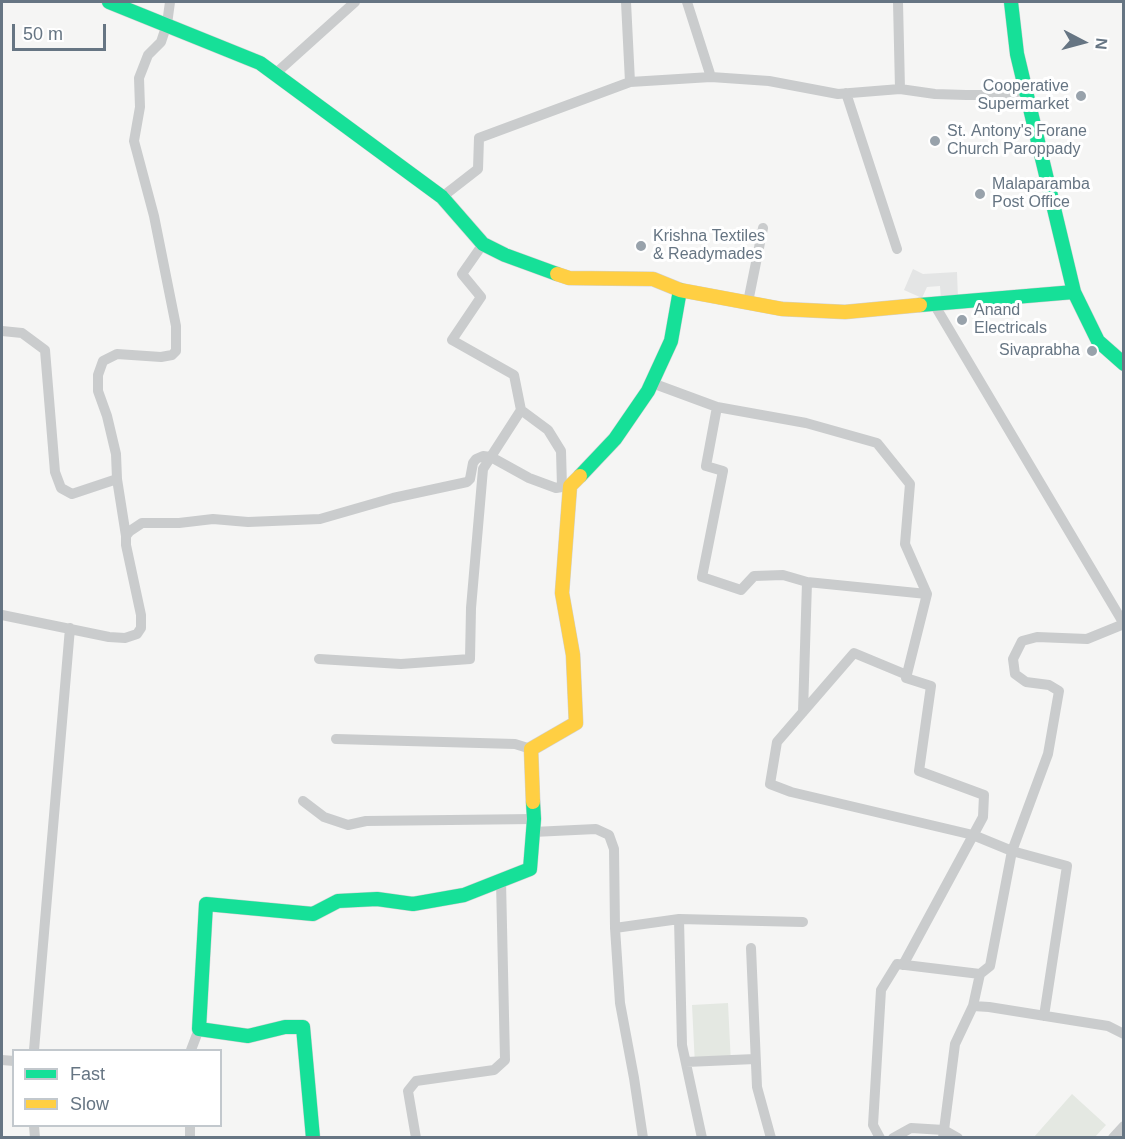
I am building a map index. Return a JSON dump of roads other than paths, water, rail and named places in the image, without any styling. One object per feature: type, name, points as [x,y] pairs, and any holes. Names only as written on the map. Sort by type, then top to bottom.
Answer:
[{"type":"main road","points":[[109,2],[260,63],[442,196],[483,244],[505,255],[569,278],[653,279],[680,290],[782,309],[844,312],[1074,292]]},
{"type":"main road","points":[[1011,2],[1017,54],[1074,292],[1098,341],[1124,364]]},
{"type":"main road","points":[[313,1137],[303,1027],[285,1027],[248,1036],[199,1029],[206,904],[313,914],[338,901],[377,899],[414,904],[464,895],[530,869],[533,826],[531,749],[576,723],[573,655],[562,593],[568,531],[566,486],[615,439],[651,383],[671,341],[680,290]]},
{"type":"street","points":[[2,615],[125,638],[137,634],[141,628],[141,615],[126,545],[113,441],[98,391],[98,375],[103,361],[117,354],[161,357],[172,355],[176,351],[176,326],[154,216],[134,141],[140,107],[139,78],[148,55],[161,42],[168,24],[170,2]]},
{"type":"street","points":[[275,74],[355,2]]},
{"type":"street","points":[[626,2],[630,82]]},
{"type":"street","points":[[687,2],[711,77]]},
{"type":"street","points":[[898,2],[900,89]]},
{"type":"street","points":[[442,196],[478,169],[479,138],[630,82],[711,77],[769,81],[838,94],[900,89],[935,94],[1001,95],[1026,90]]},
{"type":"street","points":[[846,93],[897,249]]},
{"type":"street","points":[[748,302],[763,228]]},
{"type":"street","points":[[126,536],[142,523],[179,523],[213,519],[248,522],[320,519],[393,498],[467,482],[470,479],[473,463],[483,456],[490,457],[529,478],[556,488],[566,486],[561,451],[548,430],[521,410],[514,375],[452,340],[480,297],[462,274],[483,244]]},
{"type":"street","points":[[934,304],[1124,624],[1087,639],[1037,637],[1022,641],[1013,659],[1015,674],[1026,682],[1049,685],[1059,691],[1048,754],[1012,851],[990,966],[980,974],[973,1006],[955,1044],[943,1134]]},
{"type":"street","points":[[2,332],[22,333],[45,350],[54,472],[61,488],[72,494],[117,479]]},
{"type":"street","points":[[651,383],[717,407],[806,423],[877,443],[910,484],[905,544],[927,594],[906,678],[931,686],[919,771],[984,795],[983,817],[903,964]]},
{"type":"street","points":[[717,407],[706,466],[723,471],[702,577],[741,590],[754,576],[783,574],[807,582],[927,594]]},
{"type":"street","points":[[319,659],[401,664],[470,659],[471,608],[483,469],[521,410]]},
{"type":"street","points":[[803,712],[807,582]]},
{"type":"street","points":[[34,1049],[69,628]]},
{"type":"street","points":[[907,675],[854,653],[777,742],[770,784],[790,792],[974,835],[1012,851],[1067,866],[1044,1016]]},
{"type":"street","points":[[336,740],[515,744],[531,749]]},
{"type":"street","points":[[303,801],[324,817],[348,825],[366,821],[533,826],[596,829],[609,835],[614,849],[615,928],[620,1003],[643,1137]]},
{"type":"street","points":[[416,1137],[408,1092],[416,1081],[494,1070],[506,1060],[501,881]]},
{"type":"street","points":[[615,928],[679,919],[803,922]]},
{"type":"street","points":[[679,919],[682,1046],[702,1137]]},
{"type":"street","points":[[751,948],[757,1087],[771,1137]]},
{"type":"street","points":[[880,1137],[873,1125],[881,990],[897,964],[980,974]]},
{"type":"street","points":[[973,1006],[1108,1026],[1124,1034]]},
{"type":"street","points":[[190,1049],[199,1029]]},
{"type":"street","points":[[686,1062],[755,1059]]},
{"type":"street","points":[[1113,1137],[1124,1126]]},
{"type":"street","points":[[894,1137],[911,1128],[958,1137]]},
{"type":"place","name":"Cooperative Supermarket","points":[[1081,96]]},
{"type":"place","name":"St. Antony's Forane Church Paroppady","points":[[935,141]]},
{"type":"place","name":"Malaparamba Post Office","points":[[980,194]]},
{"type":"place","name":"Krishna Textiles & Readymades","points":[[641,246]]},
{"type":"place","name":"Anand Electricals","points":[[962,320]]},
{"type":"place","name":"Sivaprabha","points":[[1092,351]]}]
